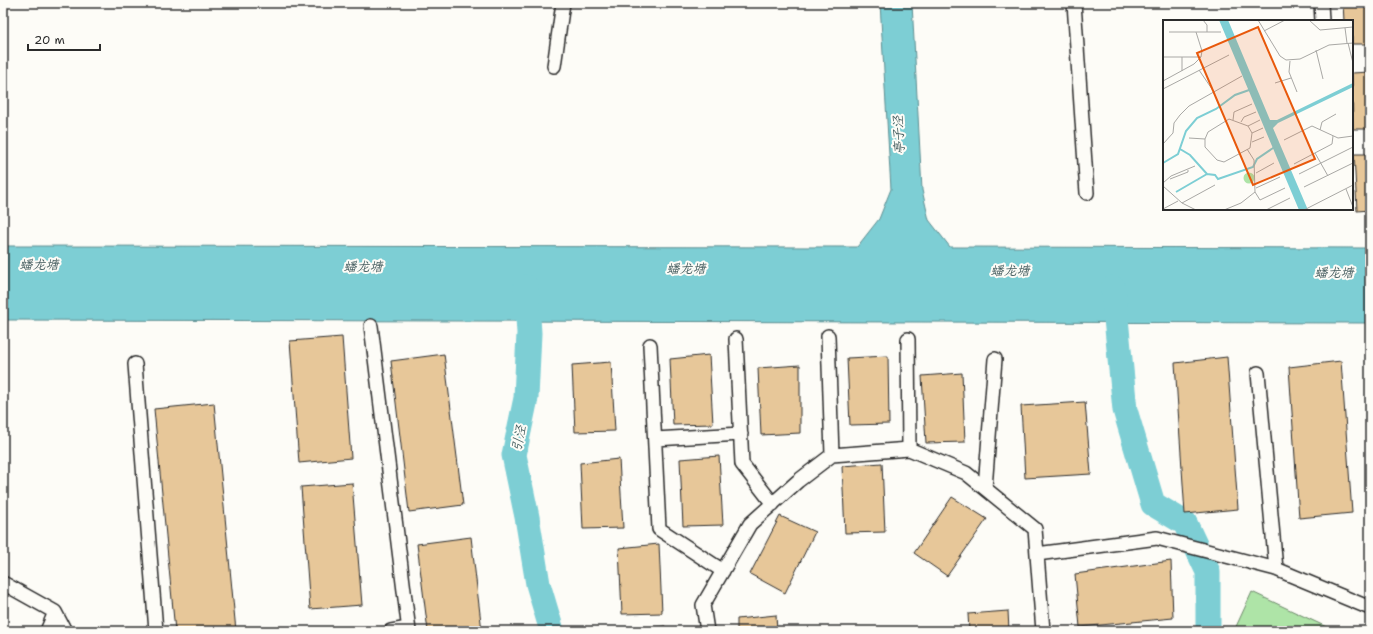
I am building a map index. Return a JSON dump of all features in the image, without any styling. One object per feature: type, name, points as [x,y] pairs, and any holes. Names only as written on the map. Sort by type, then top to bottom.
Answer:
[{"type":"lane","points":[[554,66],[563,3]]},
{"type":"lane","points":[[1074,3],[1088,193]]},
{"type":"lane","points":[[1321,3],[1322,20]]},
{"type":"lane","points":[[371,326],[408,629],[391,631]]},
{"type":"lane","points":[[828,336],[832,455]]},
{"type":"lane","points":[[736,339],[742,464],[772,504]]},
{"type":"lane","points":[[908,339],[909,449]]},
{"type":"lane","points":[[650,345],[660,529],[723,571]]},
{"type":"lane","points":[[985,488],[995,359]]},
{"type":"lane","points":[[134,364],[156,631]]},
{"type":"lane","points":[[1258,373],[1276,569]]},
{"type":"lane","points":[[655,439],[741,434]]},
{"type":"lane","points":[[707,631],[703,605],[750,524],[772,504],[832,455],[909,449],[966,473],[1035,529],[1043,631]]},
{"type":"lane","points":[[1037,554],[1157,538],[1276,569],[1370,608]]},
{"type":"lane","points":[[3,583],[54,612],[65,631]]},
{"type":"lane","points":[[46,631],[54,612]]},
{"type":"green space","points":[[1252,592],[1335,631],[1234,631]]},
{"type":"water","points":[[880,3],[912,3],[922,190],[929,220],[950,247],[1370,248],[1370,323],[3,320],[3,246],[857,247],[879,219],[891,189]]},
{"type":"building","points":[[1343,3],[1370,3],[1370,44],[1353,44],[1353,20],[1344,20]]},
{"type":"building","points":[[1370,72],[1370,129],[1353,129],[1353,73]]},
{"type":"building","points":[[1354,154],[1370,154],[1370,210],[1357,211]]},
{"type":"building","points":[[342,337],[351,458],[299,463],[290,341]]},
{"type":"building","points":[[444,354],[463,505],[409,512],[391,361]]},
{"type":"building","points":[[709,355],[713,424],[673,425],[670,359]]},
{"type":"building","points":[[888,356],[889,424],[850,425],[847,358]]},
{"type":"building","points":[[1227,357],[1238,509],[1185,514],[1175,363]]},
{"type":"building","points":[[1341,361],[1352,513],[1299,518],[1289,367]]},
{"type":"building","points":[[611,362],[615,431],[575,432],[572,365]]},
{"type":"building","points":[[800,365],[800,433],[761,435],[758,368]]},
{"type":"building","points":[[962,373],[965,442],[926,443],[922,376]]},
{"type":"building","points":[[1085,402],[1091,474],[1025,478],[1021,406]]},
{"type":"building","points":[[214,403],[236,631],[175,631],[154,409]]},
{"type":"building","points":[[719,456],[723,525],[683,526],[680,459]]},
{"type":"building","points":[[619,459],[623,528],[583,529],[580,463]]},
{"type":"building","points":[[882,463],[885,532],[845,533],[842,466]]},
{"type":"building","points":[[352,483],[362,605],[310,609],[301,487]]},
{"type":"building","points":[[952,497],[987,519],[947,576],[914,553]]},
{"type":"building","points":[[780,516],[815,532],[785,593],[750,574]]},
{"type":"building","points":[[471,537],[482,631],[428,631],[417,544]]},
{"type":"building","points":[[659,544],[662,613],[622,614],[619,548]]},
{"type":"building","points":[[1171,561],[1173,618],[1080,627],[1075,574]]},
{"type":"building","points":[[1008,611],[1009,631],[969,631],[968,614]]},
{"type":"building","points":[[776,615],[777,631],[737,631],[737,619]]},
{"type":"building","points":[[665,626],[665,631],[625,630]]},
{"type":"waterway","name":"引泾","points":[[526,287],[529,333],[526,398],[514,455],[527,517],[538,584],[552,631]]},
{"type":"waterway","points":[[1113,288],[1125,410],[1153,504],[1185,523],[1208,572],[1208,631]]},
{"type":"water label","name":"亭子泾","points":[[898,135]]},
{"type":"water label","name":"蟠龙塘","points":[[39,264]]},
{"type":"water label","name":"蟠龙塘","points":[[363,266]]},
{"type":"water label","name":"蟠龙塘","points":[[686,268]]},
{"type":"water label","name":"蟠龙塘","points":[[1010,270]]},
{"type":"water label","name":"蟠龙塘","points":[[1334,272]]}]
